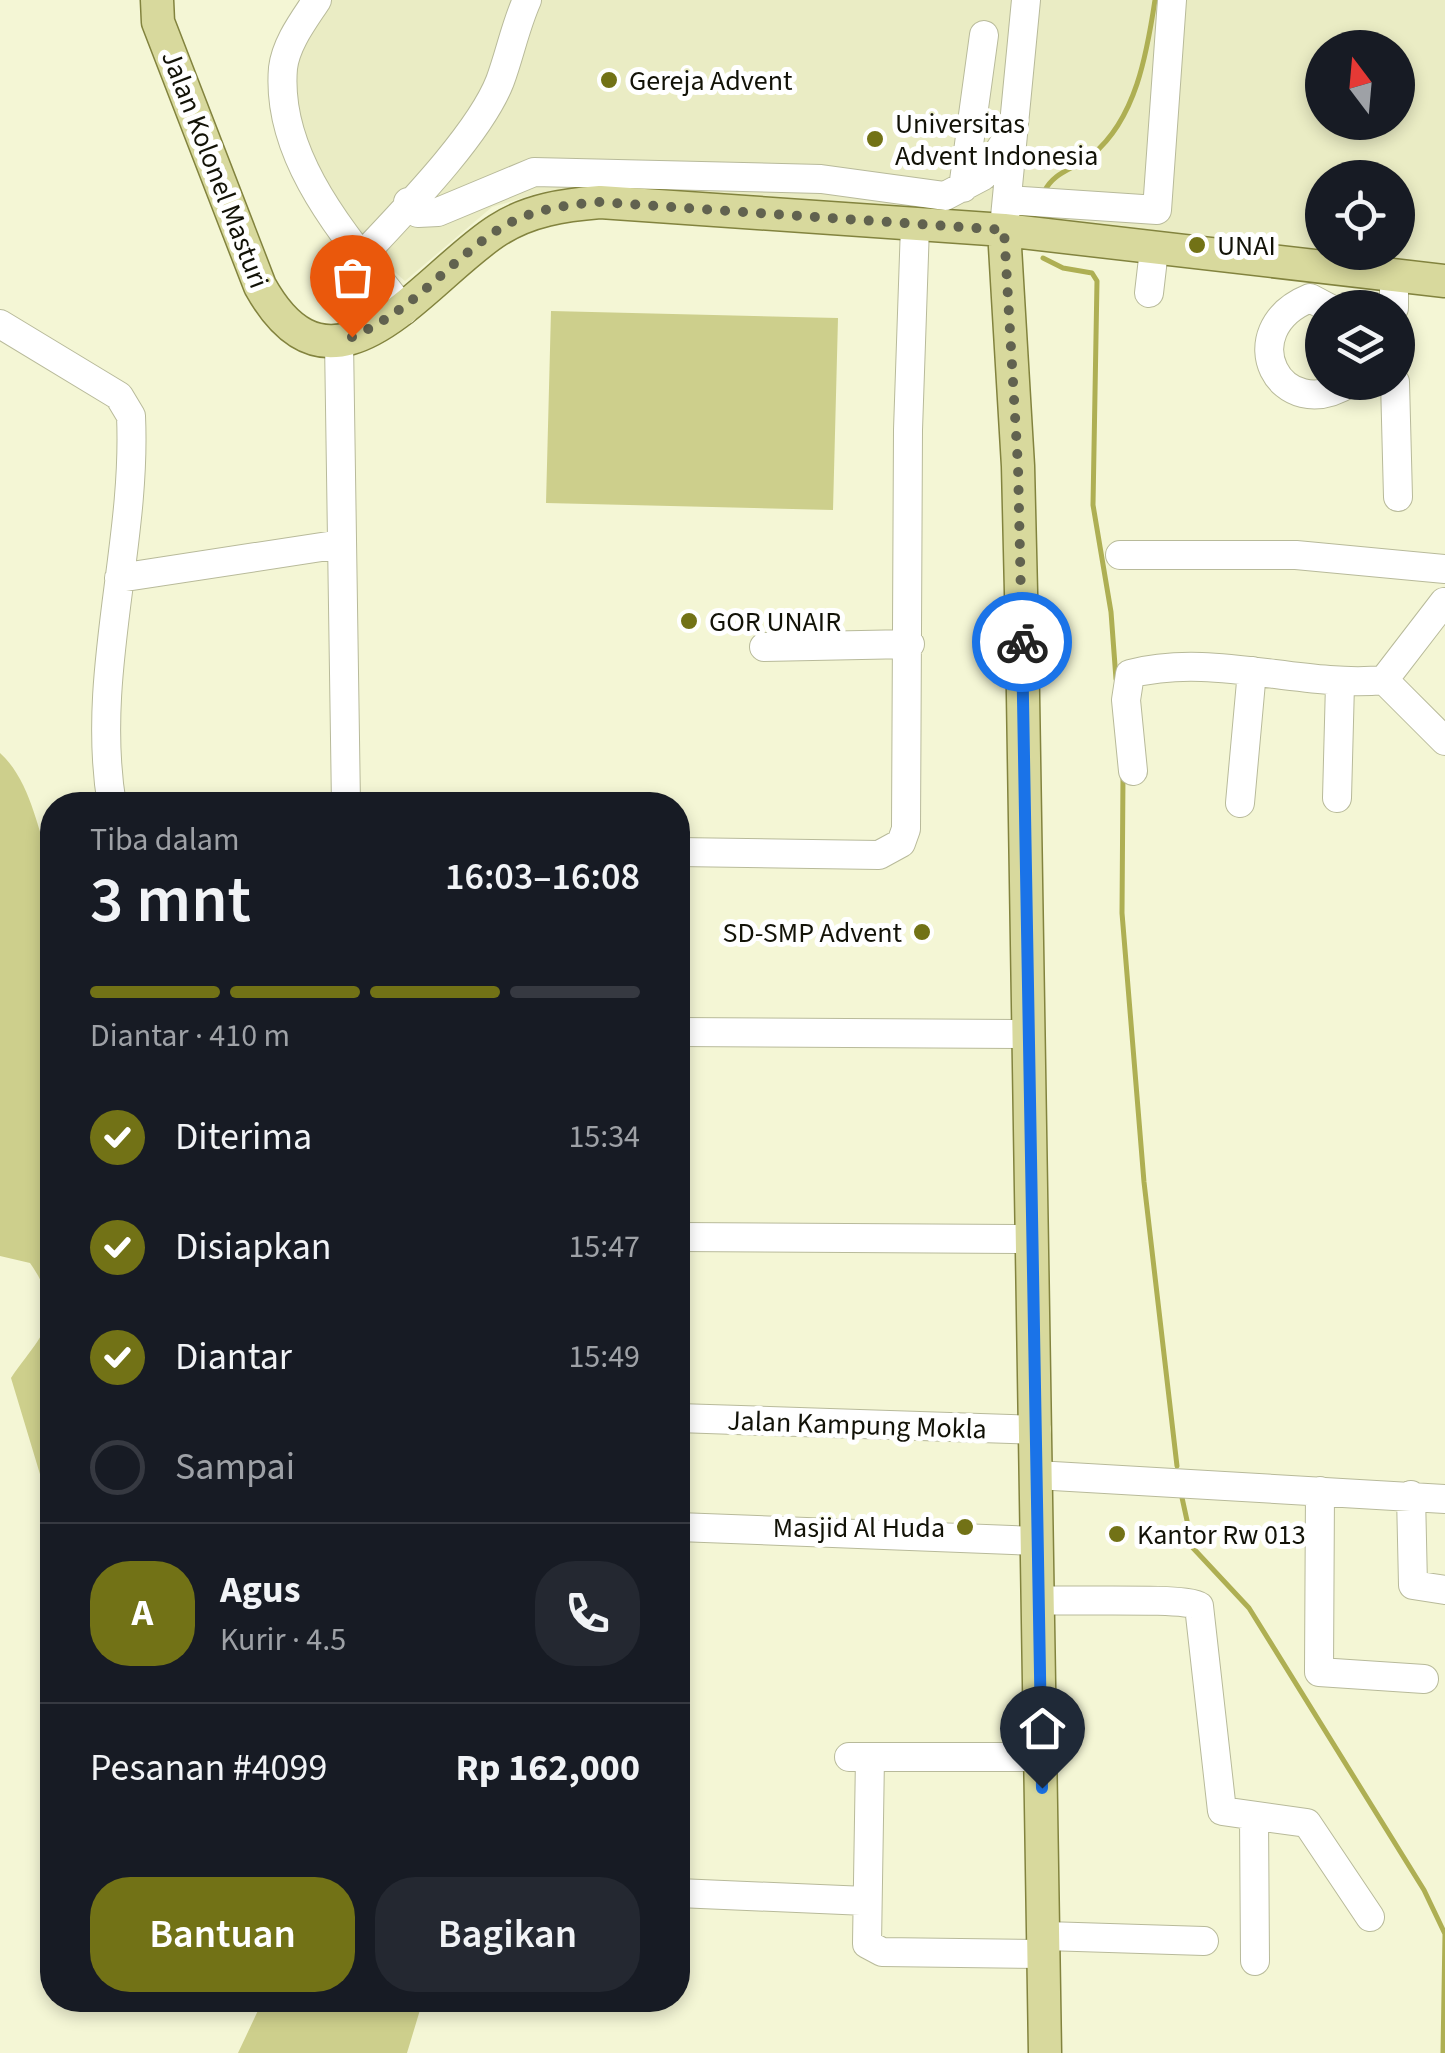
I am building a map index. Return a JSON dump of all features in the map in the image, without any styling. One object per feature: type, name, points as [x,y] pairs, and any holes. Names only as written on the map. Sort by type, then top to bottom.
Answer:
[{"type":"main road","name":"Jalan Kolonel Masturi","points":[[157,0],[158,22],[260,286],[284,322],[302,336],[323,342],[339,340]]},
{"type":"main road","points":[[339,340],[404,310],[496,232],[565,204],[600,202],[915,226],[1005,215],[1313,290]]},
{"type":"main road","points":[[1005,215],[1018,466],[1046,2053]]},
{"type":"main road","points":[[1403,290],[1445,281]]},
{"type":"street","points":[[317,0],[294,37],[283,66],[285,98],[308,174],[326,211],[404,310]]},
{"type":"street","points":[[361,257],[485,111],[500,80],[512,34],[527,0]]},
{"type":"street","points":[[1026,0],[1005,215],[1157,210],[1172,0]]},
{"type":"street","points":[[962,188],[984,35]]},
{"type":"street","points":[[970,137],[1010,144]]},
{"type":"street","points":[[408,202],[418,213],[438,212],[534,172],[822,179],[946,196],[983,176],[1010,144]]},
{"type":"street","points":[[690,852],[878,855],[901,843],[906,829],[910,644],[908,430],[915,226]]},
{"type":"street","points":[[1149,293],[1154,250]]},
{"type":"street","points":[[1305,299],[1284,312],[1271,328],[1270,351],[1276,375],[1289,389],[1305,395]]},
{"type":"street","points":[[0,324],[119,396],[127,408],[131,432],[112,639],[110,792]]},
{"type":"street","points":[[339,340],[346,792]]},
{"type":"street","points":[[1395,400],[1398,496]]},
{"type":"street","points":[[119,578],[341,544]]},
{"type":"street","points":[[1120,554],[1296,555],[1404,562],[1443,570],[1445,602],[1384,680],[1340,684],[1252,671],[1154,668],[1130,674],[1126,700],[1132,771]]},
{"type":"street","points":[[764,647],[910,644]]},
{"type":"street","points":[[1240,802],[1252,671]]},
{"type":"street","points":[[1384,680],[1445,741]]},
{"type":"street","points":[[1337,798],[1340,684]]},
{"type":"street","points":[[690,1032],[1029,1034]]},
{"type":"street","points":[[690,1237],[1033,1238]]},
{"type":"street","name":"Jalan Kampung Mokla","points":[[690,1418],[1037,1430]]},
{"type":"street","points":[[1036,1475],[1445,1498]]},
{"type":"street","points":[[1320,1490],[1318,1672],[1424,1679]]},
{"type":"street","points":[[1412,1495],[1413,1584],[1445,1590]]},
{"type":"street","points":[[690,1527],[1038,1541]]},
{"type":"street","points":[[1039,1600],[1106,1603],[1182,1599],[1199,1606],[1220,1804],[1226,1814],[1301,1819],[1312,1827],[1370,1917]]},
{"type":"street","points":[[1040,1757],[860,1757],[867,1944],[882,1952],[1204,1940]]},
{"type":"street","points":[[1254,1817],[1254,1961]]},
{"type":"street","points":[[690,1894],[866,1901]]},
{"type":"shaded area","name":"Universitas Advent Indonesia","points":[[327,0],[1445,0],[1445,269],[1415,266],[1415,160],[1305,160],[1305,254],[1026,224],[1026,207],[991,225],[620,193],[543,192],[492,207],[405,281],[359,241],[311,155],[297,111],[293,74],[302,43]]},
{"type":"green space","points":[[551,311],[838,318],[833,510],[546,503]]},
{"type":"green space","points":[[0,753],[19,777],[40,832],[40,1280],[30,1263],[0,1256]]},
{"type":"green space","points":[[40,1337],[40,1474],[11,1378]]},
{"type":"green space","points":[[257,2012],[419,2012],[407,2053],[238,2053]]},
{"type":"waterway","points":[[1044,192],[1059,175],[1092,155],[1119,123],[1137,84],[1155,0]]},
{"type":"waterway","points":[[1043,258],[1063,268],[1092,273],[1097,281],[1093,505],[1111,612],[1116,679]]},
{"type":"waterway","points":[[1123,775],[1122,913],[1144,1182],[1177,1466]]},
{"type":"waterway","points":[[1181,1493],[1193,1548],[1249,1608],[1424,1890],[1445,1934],[1443,2053]]},
{"type":"way so far","points":[[352,337],[404,310],[496,232],[540,210],[565,204],[600,202],[1004,230],[1018,466],[1022,642]]},
{"type":"place","name":"Gereja Advent","points":[[609,80]]},
{"type":"place","name":"Universitas Advent Indonesia","points":[[875,139]]},
{"type":"place","name":"UNAI","points":[[1197,245]]},
{"type":"place","name":"GOR UNAIR","points":[[689,621]]},
{"type":"place","name":"SD-SMP Advent","points":[[922,932]]},
{"type":"place","name":"Masjid Al Huda","points":[[965,1527]]},
{"type":"place","name":"Kantor Rw 013","points":[[1117,1534]]},
{"type":"route","points":[[1022,642],[1042,1788]]}]
